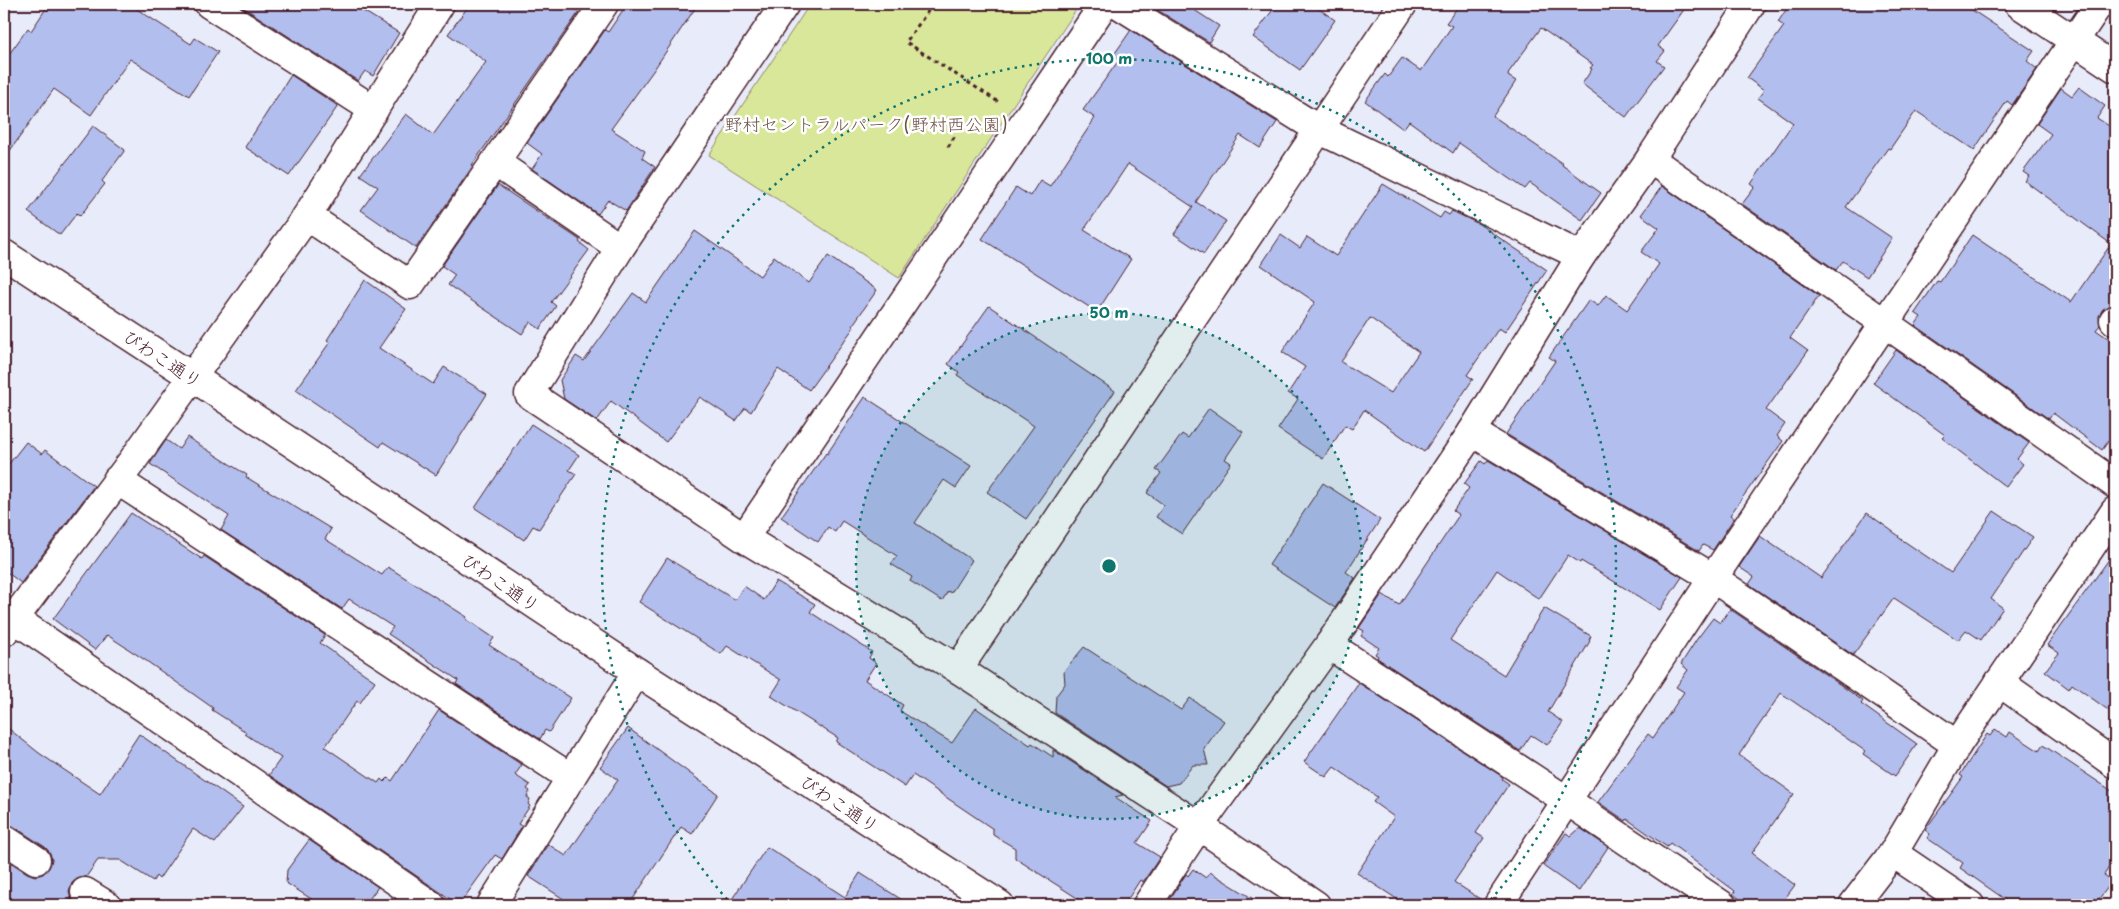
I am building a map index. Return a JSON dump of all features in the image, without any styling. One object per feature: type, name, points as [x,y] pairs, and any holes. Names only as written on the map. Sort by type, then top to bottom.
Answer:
[{"type":"street","points":[[209,4],[374,110]]},
{"type":"street","points":[[431,905],[9,626],[117,480],[307,216],[440,4]]},
{"type":"street","points":[[307,216],[410,285],[604,4]]},
{"type":"street","points":[[786,4],[620,248],[529,394],[744,538],[958,669],[1200,826],[1316,905]]},
{"type":"street","points":[[744,538],[1104,4]]},
{"type":"street","points":[[1118,4],[1318,129],[1581,256]]},
{"type":"street","points":[[958,669],[1403,4]]},
{"type":"street","points":[[1146,905],[1200,826],[1330,645],[1472,432],[1581,256],[1650,159],[1751,4]]},
{"type":"street","points":[[2019,4],[2115,68]]},
{"type":"street","points":[[1498,905],[1713,578],[2099,4]]},
{"type":"street","points":[[1650,159],[1886,322],[2115,484]]},
{"type":"street","points":[[495,162],[620,248]]},
{"type":"street","name":"びわこ通り","points":[[4,254],[637,672],[1000,905]]},
{"type":"street","points":[[1472,432],[1713,578],[1957,745]]},
{"type":"street","points":[[117,480],[571,778]]},
{"type":"street","points":[[1853,905],[1893,853],[1957,745],[2115,511]]},
{"type":"street","points":[[1330,645],[1722,905]]},
{"type":"street","points":[[493,905],[637,672]]},
{"type":"street","points":[[1999,682],[2115,764]]},
{"type":"street","points":[[4,839],[36,860]]},
{"type":"street","points":[[1893,853],[1970,905]]},
{"type":"path","points":[[933,4],[906,42],[1026,119]]},
{"type":"path","points":[[948,147],[956,134]]},
{"type":"green space","name":"野村セントラルパーク(野村西公園)","points":[[810,4],[1080,4],[899,278],[709,155]]},
{"type":"building","points":[[49,4],[129,4],[191,44],[195,38],[218,52],[189,96],[130,59],[91,115],[54,89],[4,159],[4,61],[28,28],[31,31]]},
{"type":"building","points":[[238,4],[352,4],[399,33],[373,76],[365,71],[358,81]]},
{"type":"building","points":[[470,4],[567,4],[579,12],[416,248],[361,210],[378,187],[360,175],[406,114],[433,135],[486,62],[448,34]]},
{"type":"building","points":[[627,4],[698,4],[611,129],[645,151],[642,158],[655,167],[626,211],[608,200],[598,214],[532,169],[542,154],[527,143],[605,30],[608,32]]},
{"type":"building","points":[[1148,4],[1185,4],[1219,26],[1209,42]]},
{"type":"building","points":[[1277,4],[1312,4],[1335,20],[1300,70],[1253,37]]},
{"type":"building","points":[[1460,4],[1688,4],[1658,46],[1665,51],[1657,61],[1664,66],[1626,117],[1582,84],[1593,65],[1541,28],[1509,72],[1508,76],[1516,81],[1493,116],[1563,164],[1601,193],[1582,220],[1530,183],[1525,189],[1459,143],[1453,153],[1409,121],[1403,129],[1365,101],[1385,74],[1388,77],[1402,58],[1421,71],[1452,26],[1446,23]]},
{"type":"building","points":[[1790,4],[1963,4],[2034,51],[2027,61],[2037,69],[2012,105],[2007,101],[1974,150],[1916,111],[1890,149],[1888,148],[1846,207],[1892,238],[1867,277],[1843,261],[1836,270],[1742,204],[1755,187],[1751,184],[1793,123],[1758,98],[1764,90],[1747,78],[1784,26],[1778,22]]},
{"type":"building","points":[[1131,30],[1277,122],[1260,148],[1240,135],[1196,202],[1226,221],[1204,254],[1174,234],[1193,207],[1128,164],[1084,230],[1131,259],[1097,312],[982,239],[1016,187],[1030,196],[1040,180],[1050,186],[1095,118],[1083,110],[1119,60],[1113,56]]},
{"type":"building","points":[[291,75],[338,106],[289,176],[245,147]]},
{"type":"building","points":[[2079,87],[2105,106],[2097,118],[2115,130],[2115,303],[2103,309],[2099,316],[2100,325],[2096,330],[2115,343],[2115,432],[2102,450],[2053,413],[2049,419],[1915,325],[1921,317],[1915,313],[1937,281],[1940,282],[1972,235],[2071,302],[2111,244],[2025,181],[2029,176],[2023,172],[2051,134],[2037,124],[2061,88],[2072,96]]},
{"type":"building","points":[[93,126],[125,150],[102,181],[105,184],[80,216],[77,213],[60,235],[28,212]]},
{"type":"building","points":[[1383,184],[1440,218],[1444,212],[1449,215],[1452,211],[1479,224],[1547,270],[1505,332],[1499,328],[1467,375],[1473,379],[1424,452],[1364,410],[1352,429],[1345,425],[1323,459],[1278,429],[1298,399],[1288,393],[1305,367],[1282,352],[1315,302],[1261,265],[1281,235],[1300,248],[1307,237],[1336,256]],"holes":[[[1370,318],[1419,352],[1391,393],[1341,362]]]},
{"type":"building","points":[[498,185],[580,240],[579,242],[589,250],[551,302],[556,306],[540,329],[530,322],[522,334],[448,285],[455,275],[442,266]]},
{"type":"building","points":[[1662,186],[1819,296],[1790,338],[1808,351],[1766,410],[1785,424],[1777,436],[1783,441],[1730,515],[1734,518],[1713,550],[1703,545],[1699,551],[1506,434],[1555,361],[1549,357],[1589,300],[1598,306],[1606,295],[1627,310],[1659,264],[1641,252],[1659,228],[1641,215]]},
{"type":"building","points":[[695,231],[760,276],[774,256],[809,283],[828,256],[877,290],[852,326],[854,327],[809,390],[778,369],[751,412],[745,408],[736,421],[700,397],[666,442],[611,401],[597,421],[564,399],[560,380],[576,356],[584,361],[633,293],[646,302]]},
{"type":"building","points":[[365,280],[406,309],[379,348],[433,384],[444,367],[487,394],[436,475],[383,442],[380,447],[296,390],[330,342],[327,340]]},
{"type":"building","points":[[989,306],[1115,391],[1026,519],[987,492],[1034,426],[957,375],[959,372],[948,364]]},
{"type":"building","points":[[1896,350],[2029,443],[2017,459],[2023,464],[2006,487],[1942,438],[1945,435],[1873,383]]},
{"type":"building","points":[[865,397],[971,466],[956,488],[944,480],[915,523],[972,560],[951,593],[948,591],[942,601],[910,581],[912,577],[891,564],[897,556],[842,521],[835,532],[828,527],[818,542],[781,517],[827,454]]},
{"type":"building","points":[[1209,408],[1243,432],[1225,459],[1231,463],[1182,534],[1156,517],[1164,505],[1147,493],[1161,473],[1156,470],[1182,434],[1188,438]]},
{"type":"building","points":[[531,424],[579,455],[569,470],[576,474],[539,529],[533,526],[524,540],[475,508]]},
{"type":"building","points":[[187,437],[247,475],[246,477],[331,529],[325,539],[382,575],[388,567],[467,617],[466,619],[494,638],[489,645],[571,698],[549,732],[545,730],[540,739],[456,684],[458,680],[388,634],[393,627],[349,599],[342,609],[221,530],[229,516],[150,464],[166,440],[179,449]]},
{"type":"building","points":[[26,442],[42,454],[45,450],[94,486],[21,583],[4,570],[4,470]]},
{"type":"building","points":[[1488,460],[1682,577],[1660,610],[1581,561],[1580,563],[1568,555],[1539,599],[1497,570],[1450,640],[1504,675],[1544,608],[1591,636],[1590,641],[1548,712],[1563,722],[1547,745],[1531,735],[1520,751],[1377,658],[1378,656],[1375,654],[1379,648],[1361,636],[1364,631],[1359,628],[1382,594],[1399,605],[1459,515],[1453,511],[1469,488],[1464,484],[1481,461],[1485,464]]},
{"type":"building","points":[[1323,483],[1380,520],[1346,572],[1355,578],[1335,608],[1269,565]]},
{"type":"building","points":[[1994,511],[2033,537],[1991,599],[2003,608],[1981,640],[1966,630],[1958,640],[1894,598],[1853,655],[1749,584],[1754,577],[1739,567],[1760,536],[1821,578],[1867,513],[1898,537],[1951,573]]},
{"type":"building","points":[[131,513],[202,559],[204,556],[325,635],[320,643],[375,681],[360,703],[357,701],[325,747],[378,783],[381,779],[384,782],[388,778],[392,781],[439,710],[522,765],[515,775],[530,785],[527,789],[530,791],[527,797],[530,799],[528,804],[530,806],[518,824],[522,826],[502,859],[495,855],[459,905],[269,775],[281,758],[245,734],[246,732],[212,710],[213,708],[145,660],[107,635],[95,650],[53,619]]},
{"type":"building","points":[[2115,551],[2115,715],[2072,684],[2069,689],[2045,671],[2059,653],[2047,645]]},
{"type":"building","points":[[667,558],[735,600],[744,586],[764,600],[776,581],[815,604],[810,612],[872,652],[869,658],[876,663],[865,680],[903,705],[900,711],[952,743],[976,708],[1030,745],[1032,743],[1053,757],[1053,750],[1123,795],[1115,797],[1152,821],[1137,843],[1160,857],[1143,882],[1140,880],[1124,905],[1102,905],[1096,902],[1088,905],[1015,858],[1015,848],[993,835],[993,829],[913,775],[905,787],[836,742],[838,738],[771,696],[781,680],[727,646],[721,654],[639,602]]},
{"type":"building","points":[[1730,609],[1863,701],[1861,704],[1917,744],[1895,776],[1863,754],[1865,751],[1781,693],[1739,755],[1794,794],[1752,853],[1795,885],[1780,905],[1748,905],[1733,894],[1735,891],[1670,843],[1667,847],[1627,819],[1626,821],[1598,802],[1648,734],[1653,738],[1684,692],[1676,687],[1688,670],[1681,664],[1697,639],[1713,618],[1720,623]]},
{"type":"building","points":[[1084,647],[1181,710],[1190,698],[1224,721],[1204,749],[1208,765],[1193,765],[1179,783],[1166,786],[1055,713],[1056,696],[1065,684],[1064,671]]},
{"type":"building","points":[[1359,683],[1503,777],[1502,779],[1509,784],[1476,833],[1484,838],[1454,882],[1483,901],[1483,905],[1406,905],[1357,873],[1394,817],[1373,802],[1377,797],[1334,767],[1326,777],[1304,762]]},
{"type":"building","points":[[4,725],[39,753],[100,794],[139,734],[243,807],[215,843],[193,829],[159,879],[156,876],[153,881],[120,860],[98,860],[86,877],[78,878],[72,883],[69,891],[71,899],[67,905],[4,905],[4,858],[35,876],[43,874],[49,868],[52,860],[50,853],[45,847],[13,826],[4,824]]},
{"type":"building","points":[[628,728],[718,794],[692,834],[681,827],[629,905],[573,905],[528,876],[548,844],[566,856],[618,780],[600,767]]},
{"type":"building","points":[[1995,729],[2007,737],[2010,732],[2039,751],[2043,745],[2115,793],[2115,858],[2104,875],[2113,881],[2094,905],[2013,905],[1960,868],[1963,863],[1927,838],[1930,834],[1925,830],[1963,777],[1960,775],[1987,734],[1990,736]]},
{"type":"building","points":[[1580,828],[1608,847],[1579,891],[1543,866],[1566,833],[1571,836]]},
{"type":"building","points":[[309,840],[378,887],[365,905],[321,905],[286,883],[287,870]]},
{"type":"building","points":[[767,847],[845,897],[860,873],[910,905],[728,905]]},
{"type":"building","points":[[1193,869],[1206,878],[1210,872],[1263,905],[1170,905],[1173,901],[1170,899],[1186,874],[1188,876]]}]
